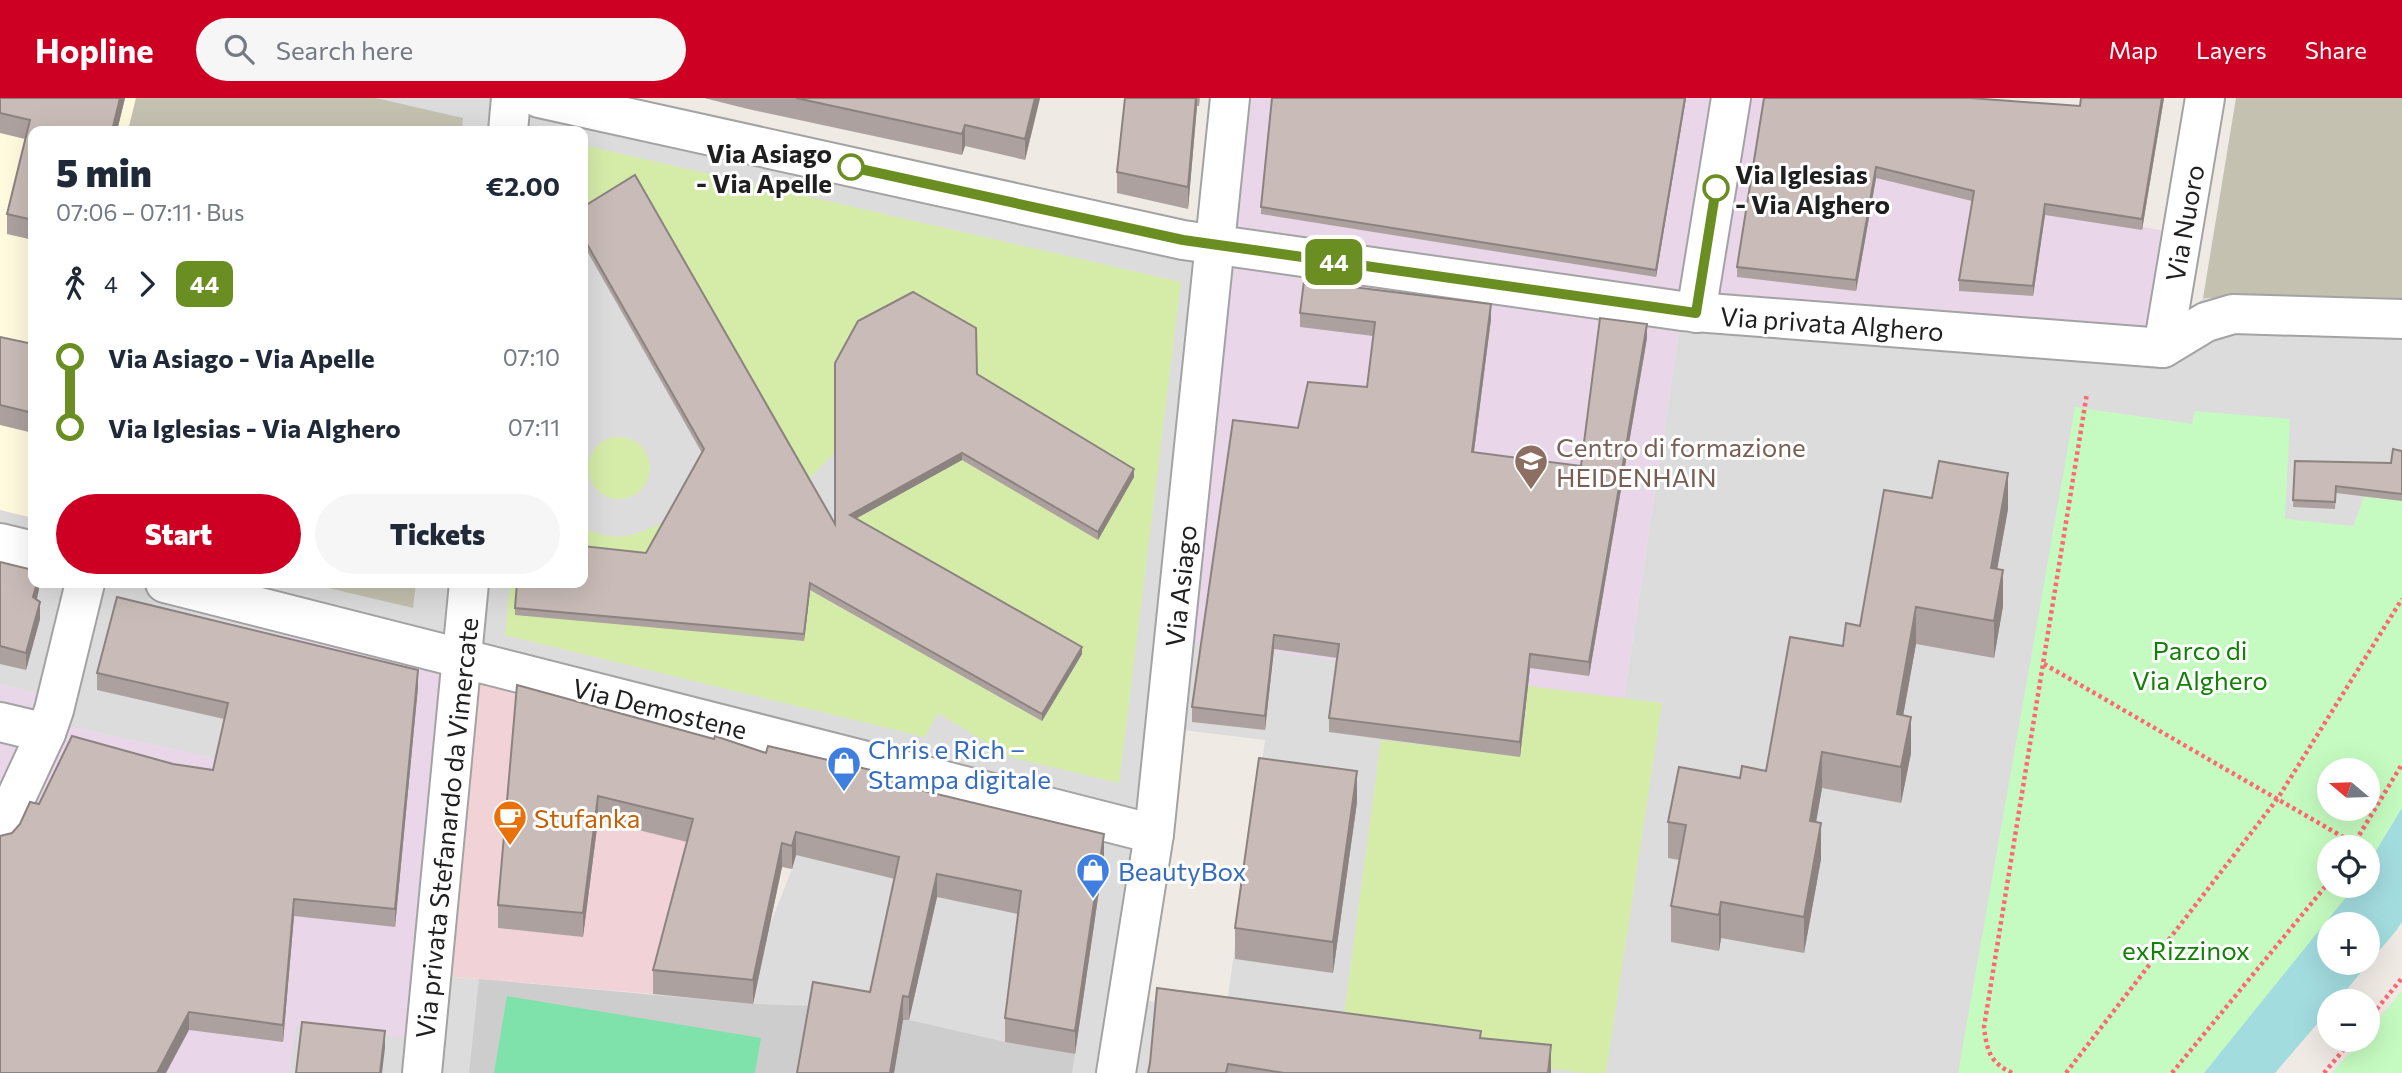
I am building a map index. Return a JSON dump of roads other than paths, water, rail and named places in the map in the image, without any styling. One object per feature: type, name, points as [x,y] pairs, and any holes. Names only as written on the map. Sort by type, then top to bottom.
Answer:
[{"type":"street","points":[[508,126],[511,98]]},
{"type":"street","name":"Via privata Alghero","points":[[539,98],[1183,240],[1696,313],[2163,348]]},
{"type":"street","name":"Via Asiago","points":[[1116,1073],[1154,834],[1230,98]]},
{"type":"street","points":[[1696,313],[1731,98]]},
{"type":"street","name":"Via Nuoro","points":[[2163,348],[2205,98]]},
{"type":"street","points":[[2163,348],[2206,322],[2233,314],[2402,319]]},
{"type":"street","points":[[0,543],[28,550]]},
{"type":"street","points":[[0,832],[46,733],[84,588]]},
{"type":"street","name":"Via Demostene","points":[[185,588],[1154,834]]},
{"type":"street","name":"Via privata Stefanardo da Vimercate","points":[[422,1073],[468,588]]},
{"type":"street","points":[[0,722],[46,733]]},
{"type":"water","points":[[2402,808],[2402,922],[2380,950],[2380,912],[2334,912],[2345,898],[2380,898],[2380,844]]},
{"type":"water","points":[[2317,933],[2317,975],[2359,975],[2347,989],[2317,989],[2317,1024],[2275,1073],[2204,1073]]},
{"type":"place","name":"Via Asiago - Via Apelle","points":[[851,167]]},
{"type":"place","name":"Via Iglesias - Via Alghero","points":[[1716,188]]},
{"type":"place","name":"Centro di formazione HEIDENHAIN","points":[[1531,491]]},
{"type":"place","name":"Chris e Rich – Stampa digitale","points":[[844,793]]},
{"type":"place","name":"Stufanka","points":[[510,847]]},
{"type":"place","name":"BeautyBox","points":[[1093,900]]},
{"type":"park label","name":"Parco di Via Alghero","points":[[2200,664]]},
{"type":"park label","name":"exRizzinox","points":[[2186,949]]}]
